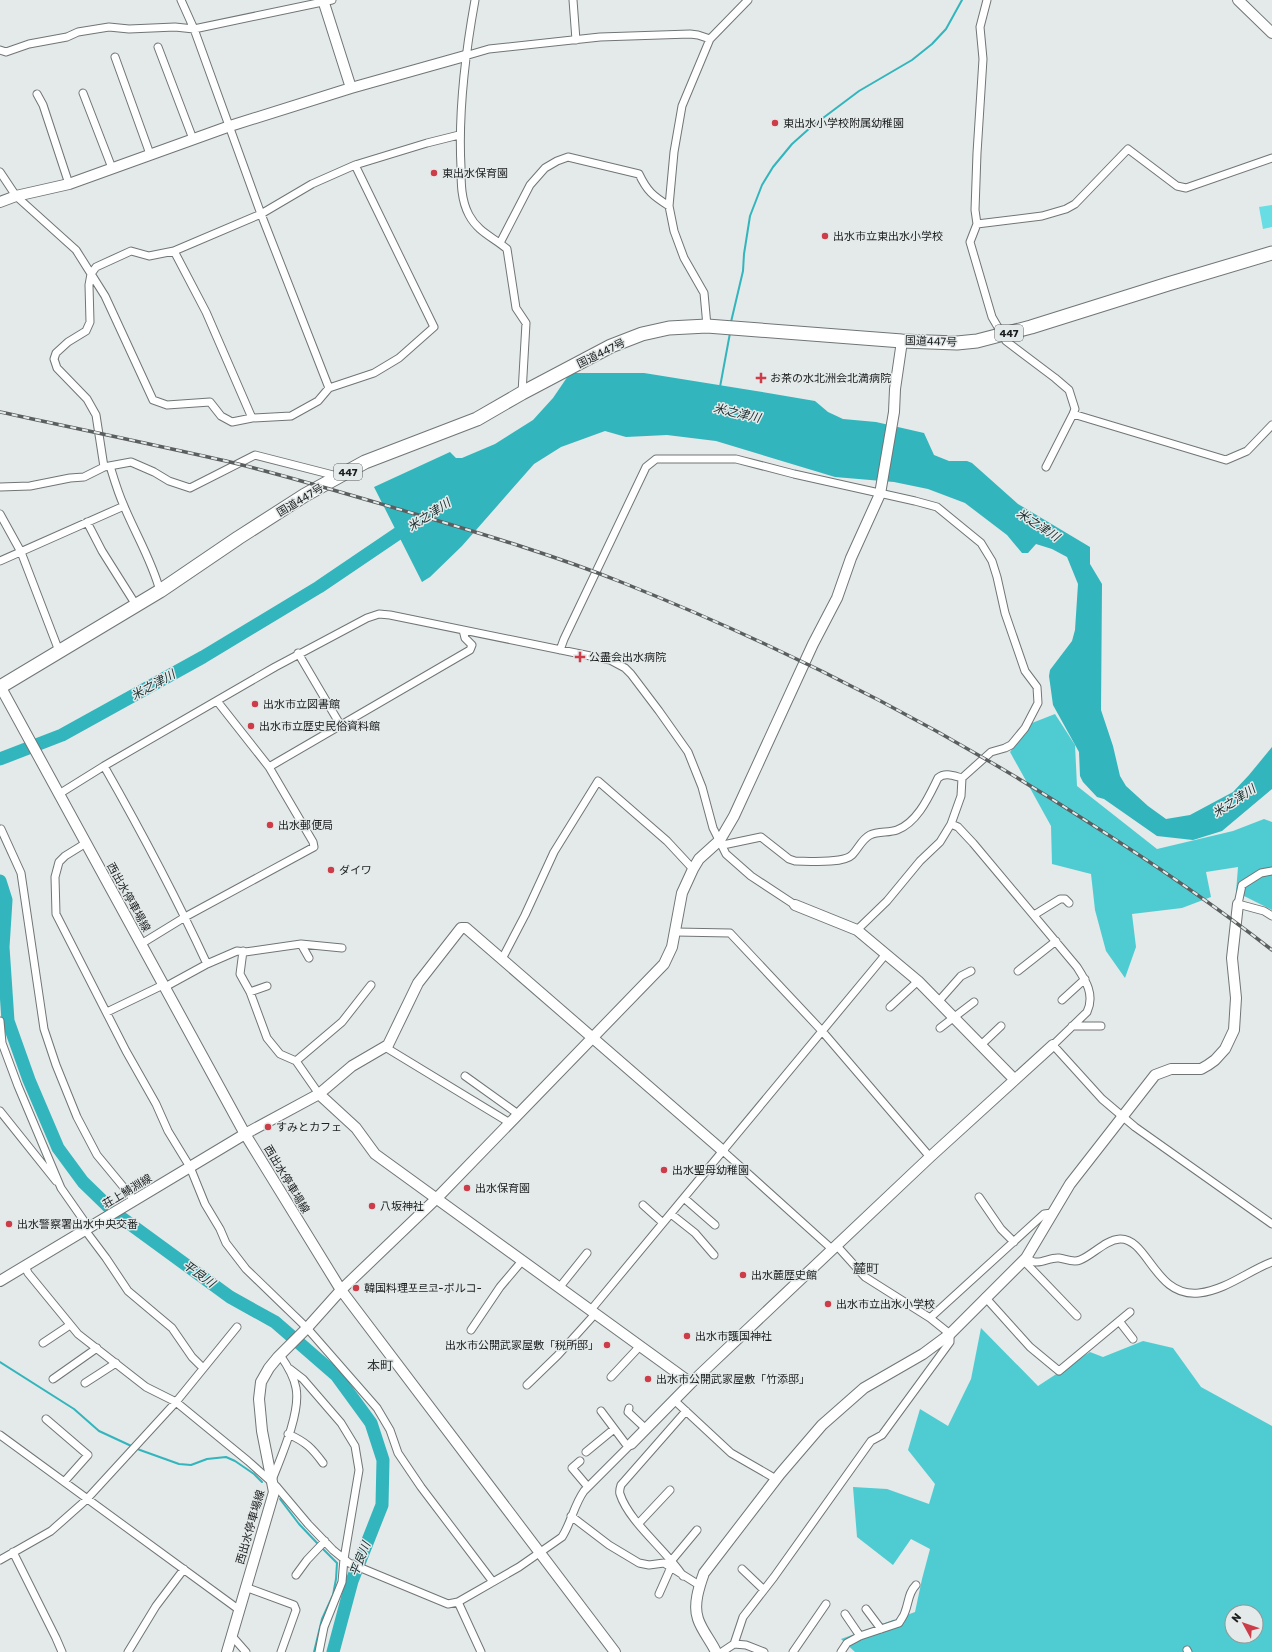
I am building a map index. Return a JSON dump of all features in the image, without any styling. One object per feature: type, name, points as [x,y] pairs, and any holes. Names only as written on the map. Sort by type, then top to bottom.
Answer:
[{"type":"highway","name":"国道447号","points":[[1,689],[59,651],[160,591],[238,538],[305,496],[366,462],[477,419],[522,393],[611,346],[642,334],[669,328],[731,326],[902,341],[957,343],[977,341],[1003,335],[1272,253]]},
{"type":"street","points":[[181,0],[194,29],[261,214],[329,388]]},
{"type":"street","points":[[474,0],[465,56],[459,135],[462,193],[468,214],[478,228],[507,249],[516,308],[526,323],[522,393]]},
{"type":"street","points":[[573,0],[576,40]]},
{"type":"street","points":[[707,326],[704,293],[684,258],[674,231],[669,206],[674,152],[682,106],[710,39],[748,0]]},
{"type":"street","points":[[987,0],[980,27],[983,59],[976,153],[975,210],[977,224],[970,242],[992,317],[1006,341],[1069,390],[1074,409],[1073,414],[1046,467]]},
{"type":"street","points":[[1238,0],[1272,34]]},
{"type":"street","points":[[0,50],[6,52],[29,44],[67,36],[78,32],[109,27],[129,29],[175,27],[194,29],[326,1],[351,88]]},
{"type":"street","points":[[0,202],[16,196],[69,184],[230,126],[351,88],[489,49],[640,35],[690,34],[710,39]]},
{"type":"street","points":[[158,47],[193,139]]},
{"type":"street","points":[[116,56],[150,154]]},
{"type":"street","points":[[83,93],[112,168]]},
{"type":"street","points":[[37,94],[43,105],[69,184]]},
{"type":"street","points":[[160,591],[153,568],[107,466],[96,414],[87,399],[57,368],[54,359],[56,353],[68,342],[86,331],[90,322],[89,285],[91,274],[96,267],[131,251],[149,256],[174,251],[261,214],[312,184],[355,165],[459,135]]},
{"type":"street","points":[[977,224],[1042,216],[1066,209],[1075,204],[1128,149],[1177,186],[1186,188],[1272,158]]},
{"type":"street","points":[[500,243],[530,185],[545,168],[568,157],[639,174],[645,187],[652,195],[669,206]]},
{"type":"street","points":[[0,172],[16,196],[76,250],[105,296],[153,400],[167,404],[210,402],[221,416],[232,422],[252,418],[291,416],[318,401],[329,388],[374,373],[398,358],[434,327],[355,165]]},
{"type":"street","points":[[174,251],[206,312],[252,418]]},
{"type":"street","points":[[615,1652],[341,1290],[437,1198],[664,964],[672,947],[676,932],[682,893],[693,869],[699,859],[722,842],[813,644],[837,598],[851,558],[880,494],[894,412],[895,389],[902,341]]},
{"type":"street","points":[[1073,414],[1226,460],[1247,451],[1272,425]]},
{"type":"street","points":[[0,487],[30,486],[70,478],[84,477],[107,466],[131,462],[154,472],[169,481],[190,488],[255,455],[339,477]]},
{"type":"street","points":[[560,650],[646,467],[656,459],[736,459],[937,507],[981,543],[992,561],[1005,613],[1025,671],[1037,687],[1038,703],[1020,735],[1011,745],[990,752],[962,778],[961,796],[951,824],[940,842],[920,861],[887,901],[857,930]]},
{"type":"street","points":[[0,561],[124,506]]},
{"type":"street","points":[[0,514],[21,552],[59,651]]},
{"type":"street","points":[[87,522],[102,551],[136,605]]},
{"type":"street","points":[[58,792],[298,654],[367,618],[379,614],[610,660],[625,668],[631,674],[688,752],[702,787],[713,828],[722,842],[726,854],[750,876],[795,905],[857,930],[918,981],[1014,1079]]},
{"type":"street","points":[[269,767],[470,650],[472,645],[465,638],[463,630]]},
{"type":"street","points":[[298,654],[341,726]]},
{"type":"street","name":"西出水停車場線","points":[[1,689],[246,1134],[341,1290],[308,1328],[280,1355],[269,1368],[261,1382],[259,1399],[262,1431],[274,1492],[238,1609],[227,1652]]},
{"type":"street","points":[[141,944],[185,917],[314,847],[313,842],[269,767],[217,701]]},
{"type":"street","points":[[104,766],[136,823],[185,917],[207,964]]},
{"type":"street","points":[[722,842],[761,838],[788,859],[795,861],[846,860],[870,835],[895,831],[902,828],[910,821],[923,807],[938,778],[942,775],[946,774],[962,778]]},
{"type":"street","points":[[502,959],[525,915],[554,852],[598,781],[667,841],[693,869]]},
{"type":"street","points":[[25,1266],[28,1273],[78,1334],[146,1387],[176,1402],[272,1482],[324,1542],[346,1561],[448,1604],[458,1602],[540,1553],[562,1537],[566,1531],[578,1500],[588,1487],[691,1383],[1087,1012],[1090,1006],[1090,993],[1085,979],[1077,967],[973,843],[958,827],[951,824]]},
{"type":"street","points":[[1,829],[21,873],[44,1029],[56,1065],[77,1117],[97,1155],[135,1201]]},
{"type":"street","points":[[86,843],[65,856],[59,862],[55,877],[56,914],[126,1051],[156,1104],[168,1131],[190,1167],[205,1204],[220,1229],[226,1243],[246,1269],[308,1328],[377,1408],[390,1430],[398,1453],[421,1487],[493,1582]]},
{"type":"street","points":[[716,1652],[697,1618],[697,1596],[699,1585],[704,1573],[776,1479],[822,1425],[864,1388],[923,1354],[950,1334],[985,1297],[1025,1260],[1070,1184],[1156,1075],[1171,1069],[1202,1068],[1215,1060],[1225,1049],[1234,1030],[1236,998],[1232,958],[1238,904],[1242,885],[1261,873],[1272,871]]},
{"type":"street","points":[[1034,915],[1060,898],[1065,899],[1069,903]]},
{"type":"street","points":[[1238,904],[1264,911],[1272,916]]},
{"type":"street","points":[[510,1123],[385,1047],[388,1044],[418,983],[461,928],[466,928],[593,1037],[835,1248],[865,1277],[930,1318],[950,1334]]},
{"type":"street","points":[[676,932],[730,933],[822,1031],[930,1158]]},
{"type":"street","points":[[1018,971],[1056,941]]},
{"type":"street","points":[[107,1012],[237,951],[301,944],[342,948]]},
{"type":"street","points":[[301,944],[309,958]]},
{"type":"street","points":[[243,951],[240,974],[250,992],[267,1038],[280,1054],[296,1061],[319,1094],[356,1128],[375,1154],[691,1383]]},
{"type":"street","points":[[527,1385],[558,1355],[663,1223],[886,954]]},
{"type":"street","points":[[938,1002],[961,976],[971,972]]},
{"type":"street","points":[[1062,1000],[1085,979]]},
{"type":"street","points":[[890,1007],[918,981]]},
{"type":"street","points":[[296,1061],[342,1022],[371,985]]},
{"type":"street","points":[[250,992],[267,986]]},
{"type":"street","points":[[940,1028],[974,1002]]},
{"type":"street","points":[[0,1021],[2,1043],[15,1079],[61,1188]]},
{"type":"street","points":[[981,1045],[1001,1026]]},
{"type":"street","points":[[1072,1026],[1101,1026]]},
{"type":"street","points":[[1053,1045],[1102,1099],[1135,1127],[1272,1224]]},
{"type":"street","name":"荘上鯖淵線","points":[[0,1281],[246,1134],[319,1094],[352,1066],[385,1047]]},
{"type":"street","points":[[465,1076],[518,1114]]},
{"type":"street","points":[[0,1111],[61,1188],[128,1290],[172,1328],[192,1357],[203,1368]]},
{"type":"street","points":[[980,1197],[1001,1229],[1014,1242]]},
{"type":"street","points":[[684,1198],[715,1225]]},
{"type":"street","points":[[643,1205],[663,1223]]},
{"type":"street","points":[[671,1214],[695,1233],[714,1255]]},
{"type":"street","points":[[930,1318],[1044,1214],[1052,1214]]},
{"type":"street","points":[[1025,1260],[1035,1262],[1058,1258],[1073,1262],[1080,1260],[1114,1240],[1122,1239],[1134,1244],[1143,1253],[1162,1278],[1174,1289],[1191,1293],[1199,1293],[1216,1289],[1272,1262]]},
{"type":"street","points":[[559,1288],[586,1253]]},
{"type":"street","points":[[1025,1260],[1077,1316]]},
{"type":"street","points":[[470,1330],[500,1287],[522,1261]]},
{"type":"street","points":[[985,1297],[1030,1347],[1059,1371],[1130,1312]]},
{"type":"street","points":[[1119,1321],[1133,1339]]},
{"type":"street","points":[[43,1343],[70,1325]]},
{"type":"street","points":[[0,1560],[51,1531],[87,1498],[176,1402],[237,1327]]},
{"type":"street","points":[[722,1652],[734,1644],[743,1617],[871,1441],[882,1435],[910,1398],[950,1342],[950,1334]]},
{"type":"street","points":[[611,1376],[640,1346]]},
{"type":"street","points":[[52,1379],[97,1348]]},
{"type":"street","points":[[280,1355],[290,1368],[303,1379],[341,1422],[355,1446],[360,1470],[342,1582],[324,1627],[319,1652]]},
{"type":"street","points":[[85,1384],[116,1363]]},
{"type":"street","points":[[272,1482],[297,1404],[296,1388],[290,1368]]},
{"type":"street","points":[[674,1400],[731,1453],[776,1479]]},
{"type":"street","points":[[629,1408],[628,1412],[646,1429]]},
{"type":"street","points":[[601,1411],[629,1446]]},
{"type":"street","points":[[686,1411],[621,1485],[619,1492],[629,1512],[672,1564],[683,1576],[699,1585]]},
{"type":"street","points":[[46,1419],[88,1455],[64,1482]]},
{"type":"street","points":[[586,1452],[614,1429]]},
{"type":"street","points":[[288,1434],[303,1440],[313,1449],[324,1463]]},
{"type":"street","points":[[0,1435],[238,1609]]},
{"type":"street","points":[[580,1461],[572,1468],[588,1487]]},
{"type":"street","points":[[639,1523],[670,1490]]},
{"type":"street","points":[[571,1516],[609,1545],[639,1564],[672,1564]]},
{"type":"street","points":[[660,1594],[672,1564],[697,1530]]},
{"type":"street","points":[[296,1575],[324,1542]]},
{"type":"street","points":[[13,1552],[62,1652]]},
{"type":"street","points":[[128,1652],[156,1606],[184,1569]]},
{"type":"street","points":[[742,1569],[764,1590]]},
{"type":"street","points":[[841,1652],[847,1643],[860,1636],[899,1623],[906,1610],[910,1593],[916,1585]]},
{"type":"street","points":[[245,1587],[294,1605],[296,1610],[280,1652]]},
{"type":"street","points":[[458,1602],[482,1652]]},
{"type":"street","points":[[793,1652],[826,1604]]},
{"type":"street","points":[[866,1609],[881,1629]]},
{"type":"street","points":[[845,1614],[860,1636]]},
{"type":"street","points":[[231,1635],[246,1652]]},
{"type":"street","points":[[734,1644],[764,1652]]},
{"type":"shaded area","points":[[1272,205],[1272,227],[1263,229],[1259,207]]},
{"type":"shaded area","points":[[1055,714],[1075,745],[1077,786],[1157,849],[1233,831],[1264,819],[1272,822],[1272,910],[1236,892],[1238,867],[1206,872],[1211,897],[1182,908],[1132,914],[1136,947],[1125,978],[1106,951],[1095,910],[1091,874],[1052,864],[1051,826],[1010,752],[1032,723]]},
{"type":"shaded area","points":[[981,1328],[1038,1386],[1090,1352],[1103,1357],[1143,1341],[1173,1348],[1201,1387],[1272,1426],[1272,1652],[855,1652],[841,1639],[915,1612],[930,1549],[911,1539],[893,1565],[857,1537],[853,1487],[887,1489],[929,1504],[935,1484],[908,1450],[920,1409],[948,1426],[971,1379]]},
{"type":"water","points":[[572,373],[644,373],[815,401],[828,412],[843,419],[876,422],[924,433],[934,455],[949,461],[967,461],[972,463],[1018,504],[1090,547],[1090,564],[1102,584],[1101,710],[1113,746],[1120,776],[1126,786],[1148,806],[1166,819],[1190,815],[1233,792],[1272,747],[1272,789],[1222,831],[1193,840],[1157,836],[1104,799],[1097,797],[1083,782],[1080,776],[1079,752],[1053,705],[1049,676],[1050,670],[1072,641],[1075,630],[1078,584],[1067,557],[1052,549],[1036,544],[1028,553],[1022,553],[1007,535],[965,503],[928,489],[894,482],[835,477],[716,441],[667,435],[626,437],[605,431],[561,447],[534,464],[462,546],[430,577],[422,582],[374,487],[450,452],[456,458],[462,458],[495,444],[533,420],[553,398],[568,376]]},
{"type":"waterway","points":[[731,322],[743,271],[750,216],[762,185],[773,167],[792,144],[811,127],[859,91],[912,60],[932,44],[946,29],[962,0]]},
{"type":"waterway","points":[[720,387],[730,333]]},
{"type":"waterway","name":"米之津川","points":[[0,759],[62,735],[203,657],[319,587],[412,524]]},
{"type":"waterway","name":"平良川","points":[[0,881],[6,900],[3,947],[8,1021],[29,1080],[58,1148],[83,1182],[115,1213],[230,1297],[275,1322],[336,1375],[371,1423],[383,1460],[382,1505],[352,1581],[333,1652]]},
{"type":"waterway","points":[[0,1362],[74,1409],[99,1431],[140,1450],[179,1464],[191,1465],[207,1459],[226,1457],[235,1461],[254,1474],[262,1482]]},
{"type":"waterway","points":[[280,1499],[299,1524],[318,1544]]},
{"type":"waterway","points":[[314,1652],[322,1619],[333,1595],[336,1579],[337,1563],[321,1547]]},
{"type":"railway","points":[[0,412],[226,461],[324,487],[547,555],[621,582],[682,607],[802,661],[919,721],[976,754],[1032,787],[1135,852],[1182,884],[1272,950]]},
{"type":"place","name":"東出水小学校附属幼稚園","points":[[775,123]]},
{"type":"place","name":"東出水保育園","points":[[434,173]]},
{"type":"place","name":"出水市立東出水小学校","points":[[825,236]]},
{"type":"place","name":"お茶の水北洲会北満病院","points":[[761,378]]},
{"type":"place","name":"公盡会出水病院","points":[[580,657]]},
{"type":"place","name":"出水市立図書館","points":[[255,704]]},
{"type":"place","name":"出水市立歴史民俗資料館","points":[[251,726]]},
{"type":"place","name":"出水郵便局","points":[[270,825]]},
{"type":"place","name":"ダイワ","points":[[331,870]]},
{"type":"place","name":"すみとカフェ","points":[[268,1127]]},
{"type":"place","name":"出水聖母幼稚園","points":[[664,1170]]},
{"type":"place","name":"出水保育園","points":[[467,1188]]},
{"type":"place","name":"八坂神社","points":[[372,1206]]},
{"type":"place","name":"出水警察署出水中央交番","points":[[9,1224]]},
{"type":"place","name":"出水麓歴史館","points":[[743,1275]]},
{"type":"place","name":"韓国料理포르코-ポルコ-","points":[[356,1288]]},
{"type":"place","name":"出水市立出水小学校","points":[[828,1304]]},
{"type":"place","name":"出水市護国神社","points":[[687,1336]]},
{"type":"place","name":"出水市公開武家屋敷「税所邸」","points":[[607,1345]]},
{"type":"place","name":"出水市公開武家屋敷「竹添邸」","points":[[648,1379]]},
{"type":"district","name":"麓町","points":[[866,1268]]},
{"type":"district","name":"本町","points":[[380,1365]]}]
